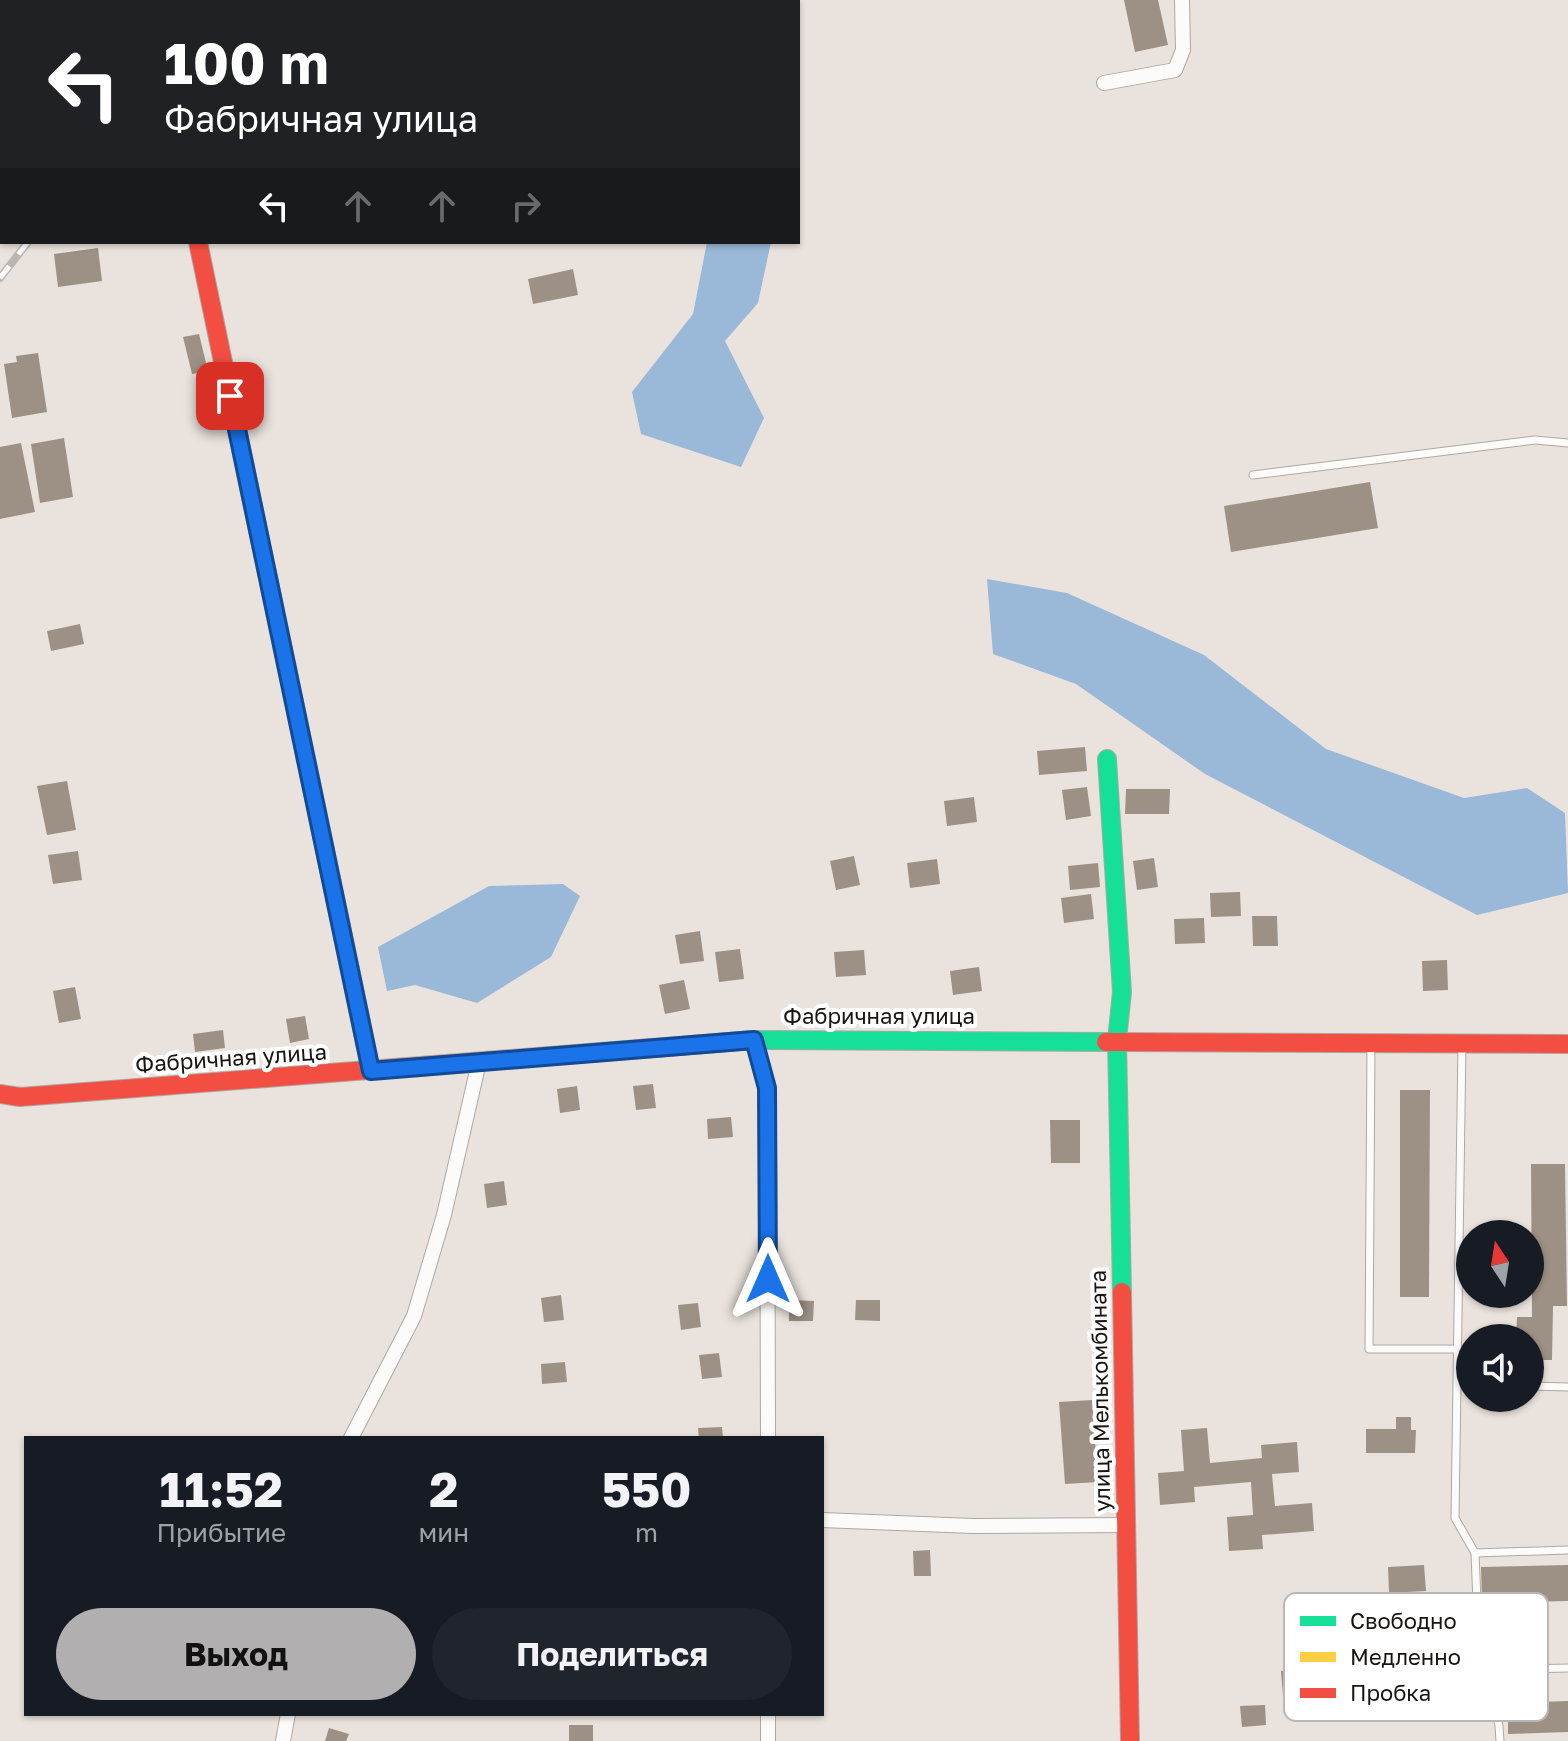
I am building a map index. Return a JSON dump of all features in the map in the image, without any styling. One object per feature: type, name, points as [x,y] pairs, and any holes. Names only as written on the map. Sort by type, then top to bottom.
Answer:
[{"type":"street","points":[[1104,83],[1175,70],[1183,50],[1182,0]]},
{"type":"street","points":[[198,244],[371,1071]]},
{"type":"street","name":"улица Мелькомбината","points":[[1107,759],[1122,992],[1117,1040],[1130,1741]]},
{"type":"street","points":[[754,1040],[767,1088],[768,1436]]},
{"type":"street","name":"Фабричная улица","points":[[0,1094],[20,1097],[754,1040],[1568,1044]]},
{"type":"street","points":[[352,1436],[414,1316],[444,1215],[479,1062]]},
{"type":"street","points":[[824,1520],[973,1526],[1126,1525]]},
{"type":"street","points":[[283,1741],[288,1716]]},
{"type":"street","points":[[768,1716],[768,1741]]},
{"type":"lane","points":[[1253,475],[1535,440],[1568,443]]},
{"type":"lane","points":[[1371,1042],[1369,1349],[1456,1349]]},
{"type":"lane","points":[[1459,1324],[1462,1042]]},
{"type":"lane","points":[[1544,1386],[1568,1387]]},
{"type":"lane","points":[[1457,1412],[1455,1518],[1475,1553],[1477,1593]]},
{"type":"lane","points":[[1475,1553],[1568,1550]]},
{"type":"lane","points":[[1548,1668],[1568,1668]]},
{"type":"lane","points":[[1498,1721],[1500,1741]]},
{"type":"water","points":[[707,244],[771,244],[758,303],[725,341],[764,418],[741,467],[641,434],[632,392],[693,314]]},
{"type":"water","points":[[987,579],[1067,593],[1204,655],[1326,749],[1464,798],[1527,788],[1565,813],[1568,893],[1477,915],[1205,774],[1076,684],[993,654]]},
{"type":"water","points":[[563,884],[580,896],[551,957],[477,1003],[415,985],[387,991],[378,947],[489,886]]},
{"type":"building","points":[[1124,0],[1158,0],[1168,45],[1135,52]]},
{"type":"building","points":[[98,248],[102,281],[58,287],[54,254]]},
{"type":"building","points":[[573,269],[578,295],[533,304],[528,279]]},
{"type":"building","points":[[199,334],[208,371],[192,374],[183,337]]},
{"type":"building","points":[[38,353],[47,412],[12,418],[4,364],[17,362],[16,356]]},
{"type":"building","points":[[64,438],[73,497],[40,503],[31,444]]},
{"type":"building","points":[[21,443],[35,512],[0,519],[0,447]]},
{"type":"building","points":[[1370,482],[1378,528],[1231,552],[1224,506]]},
{"type":"building","points":[[80,624],[84,644],[51,651],[47,631]]},
{"type":"building","points":[[1085,747],[1087,771],[1039,775],[1037,751]]},
{"type":"building","points":[[67,781],[76,830],[47,835],[37,786]]},
{"type":"building","points":[[1087,787],[1091,816],[1066,820],[1062,790]]},
{"type":"building","points":[[1126,789],[1170,789],[1169,814],[1125,814]]},
{"type":"building","points":[[974,797],[977,822],[947,826],[944,801]]},
{"type":"building","points":[[78,851],[82,880],[53,884],[48,855]]},
{"type":"building","points":[[854,856],[860,885],[836,890],[830,861]]},
{"type":"building","points":[[1154,858],[1158,887],[1137,890],[1133,861]]},
{"type":"building","points":[[937,859],[940,884],[910,888],[907,863]]},
{"type":"building","points":[[1098,863],[1100,887],[1070,890],[1068,866]]},
{"type":"building","points":[[1240,892],[1241,916],[1211,917],[1210,893]]},
{"type":"building","points":[[1091,894],[1094,919],[1064,923],[1061,898]]},
{"type":"building","points":[[1252,916],[1277,916],[1278,946],[1253,946]]},
{"type":"building","points":[[1204,918],[1205,943],[1175,944],[1174,919]]},
{"type":"building","points":[[700,931],[704,961],[680,964],[675,935]]},
{"type":"building","points":[[740,949],[744,979],[719,982],[715,952]]},
{"type":"building","points":[[864,950],[866,975],[836,977],[834,952]]},
{"type":"building","points":[[1447,960],[1448,990],[1423,991],[1422,961]]},
{"type":"building","points":[[979,967],[982,991],[953,995],[950,971]]},
{"type":"building","points":[[684,980],[690,1009],[665,1014],[659,985]]},
{"type":"building","points":[[75,987],[81,1019],[59,1023],[53,991]]},
{"type":"building","points":[[305,1016],[309,1039],[290,1043],[286,1019]]},
{"type":"building","points":[[223,1030],[225,1048],[195,1052],[193,1034]]},
{"type":"building","points":[[653,1084],[656,1108],[636,1110],[633,1086]]},
{"type":"building","points":[[577,1086],[580,1110],[560,1113],[557,1089]]},
{"type":"building","points":[[1400,1090],[1430,1090],[1429,1297],[1400,1297]]},
{"type":"building","points":[[731,1117],[733,1137],[708,1139],[707,1119]]},
{"type":"building","points":[[1050,1120],[1080,1120],[1080,1163],[1051,1163]]},
{"type":"building","points":[[1531,1164],[1565,1164],[1567,1306],[1553,1306],[1552,1360],[1544,1360],[1544,1324],[1517,1324],[1517,1317],[1532,1317],[1532,1308],[1544,1308],[1544,1220],[1531,1220]]},
{"type":"building","points":[[504,1181],[507,1205],[487,1208],[484,1184]]},
{"type":"building","points":[[561,1295],[564,1320],[544,1322],[541,1298]]},
{"type":"building","points":[[789,1300],[814,1301],[813,1321],[789,1321]]},
{"type":"building","points":[[856,1300],[880,1300],[880,1321],[855,1320]]},
{"type":"building","points":[[698,1303],[701,1327],[681,1330],[678,1305]]},
{"type":"building","points":[[719,1353],[722,1377],[702,1379],[699,1355]]},
{"type":"building","points":[[565,1362],[567,1382],[542,1384],[541,1364]]},
{"type":"building","points":[[1092,1400],[1098,1482],[1065,1484],[1059,1402]]},
{"type":"building","points":[[1396,1417],[1411,1417],[1411,1430],[1416,1430],[1415,1453],[1366,1453],[1366,1429],[1396,1429]]},
{"type":"building","points":[[722,1427],[723,1436],[699,1436],[698,1428]]},
{"type":"building","points":[[1207,1428],[1210,1463],[1262,1458],[1261,1445],[1297,1442],[1299,1472],[1272,1474],[1275,1506],[1312,1503],[1314,1531],[1262,1535],[1263,1549],[1229,1551],[1227,1517],[1253,1515],[1251,1482],[1194,1487],[1195,1502],[1160,1505],[1158,1473],[1184,1471],[1181,1430]]},
{"type":"building","points":[[930,1550],[931,1576],[914,1576],[913,1551]]},
{"type":"building","points":[[1424,1565],[1426,1591],[1389,1593],[1388,1567]]},
{"type":"building","points":[[1568,1565],[1568,1601],[1548,1601],[1548,1593],[1482,1593],[1481,1567]]},
{"type":"building","points":[[1281,1671],[1284,1671],[1284,1708]]},
{"type":"building","points":[[1568,1701],[1568,1732],[1508,1734],[1508,1721],[1548,1721],[1548,1702]]},
{"type":"building","points":[[1265,1705],[1266,1725],[1242,1727],[1240,1706]]},
{"type":"building","points":[[569,1725],[593,1725],[593,1741],[569,1741]]},
{"type":"building","points":[[329,1728],[349,1734],[346,1741],[325,1741]]},
{"type":"railway","points":[[0,278],[26,244]]},
{"type":"traffic: fast","points":[[1107,759],[1122,992],[1117,1040],[1122,1292]]},
{"type":"traffic: fast","points":[[343,936],[371,1071]]},
{"type":"traffic: fast","points":[[614,1051],[754,1040],[1106,1042]]},
{"type":"traffic: slow","points":[[272,597],[343,936]]},
{"type":"traffic: jam","points":[[198,244],[272,597]]},
{"type":"traffic: jam","points":[[1106,1042],[1568,1044]]},
{"type":"traffic: jam","points":[[0,1094],[20,1097],[614,1051]]},
{"type":"traffic: jam","points":[[1122,1292],[1130,1741]]},
{"type":"route","points":[[230,396],[371,1071],[754,1040],[767,1088],[768,1279]]}]
